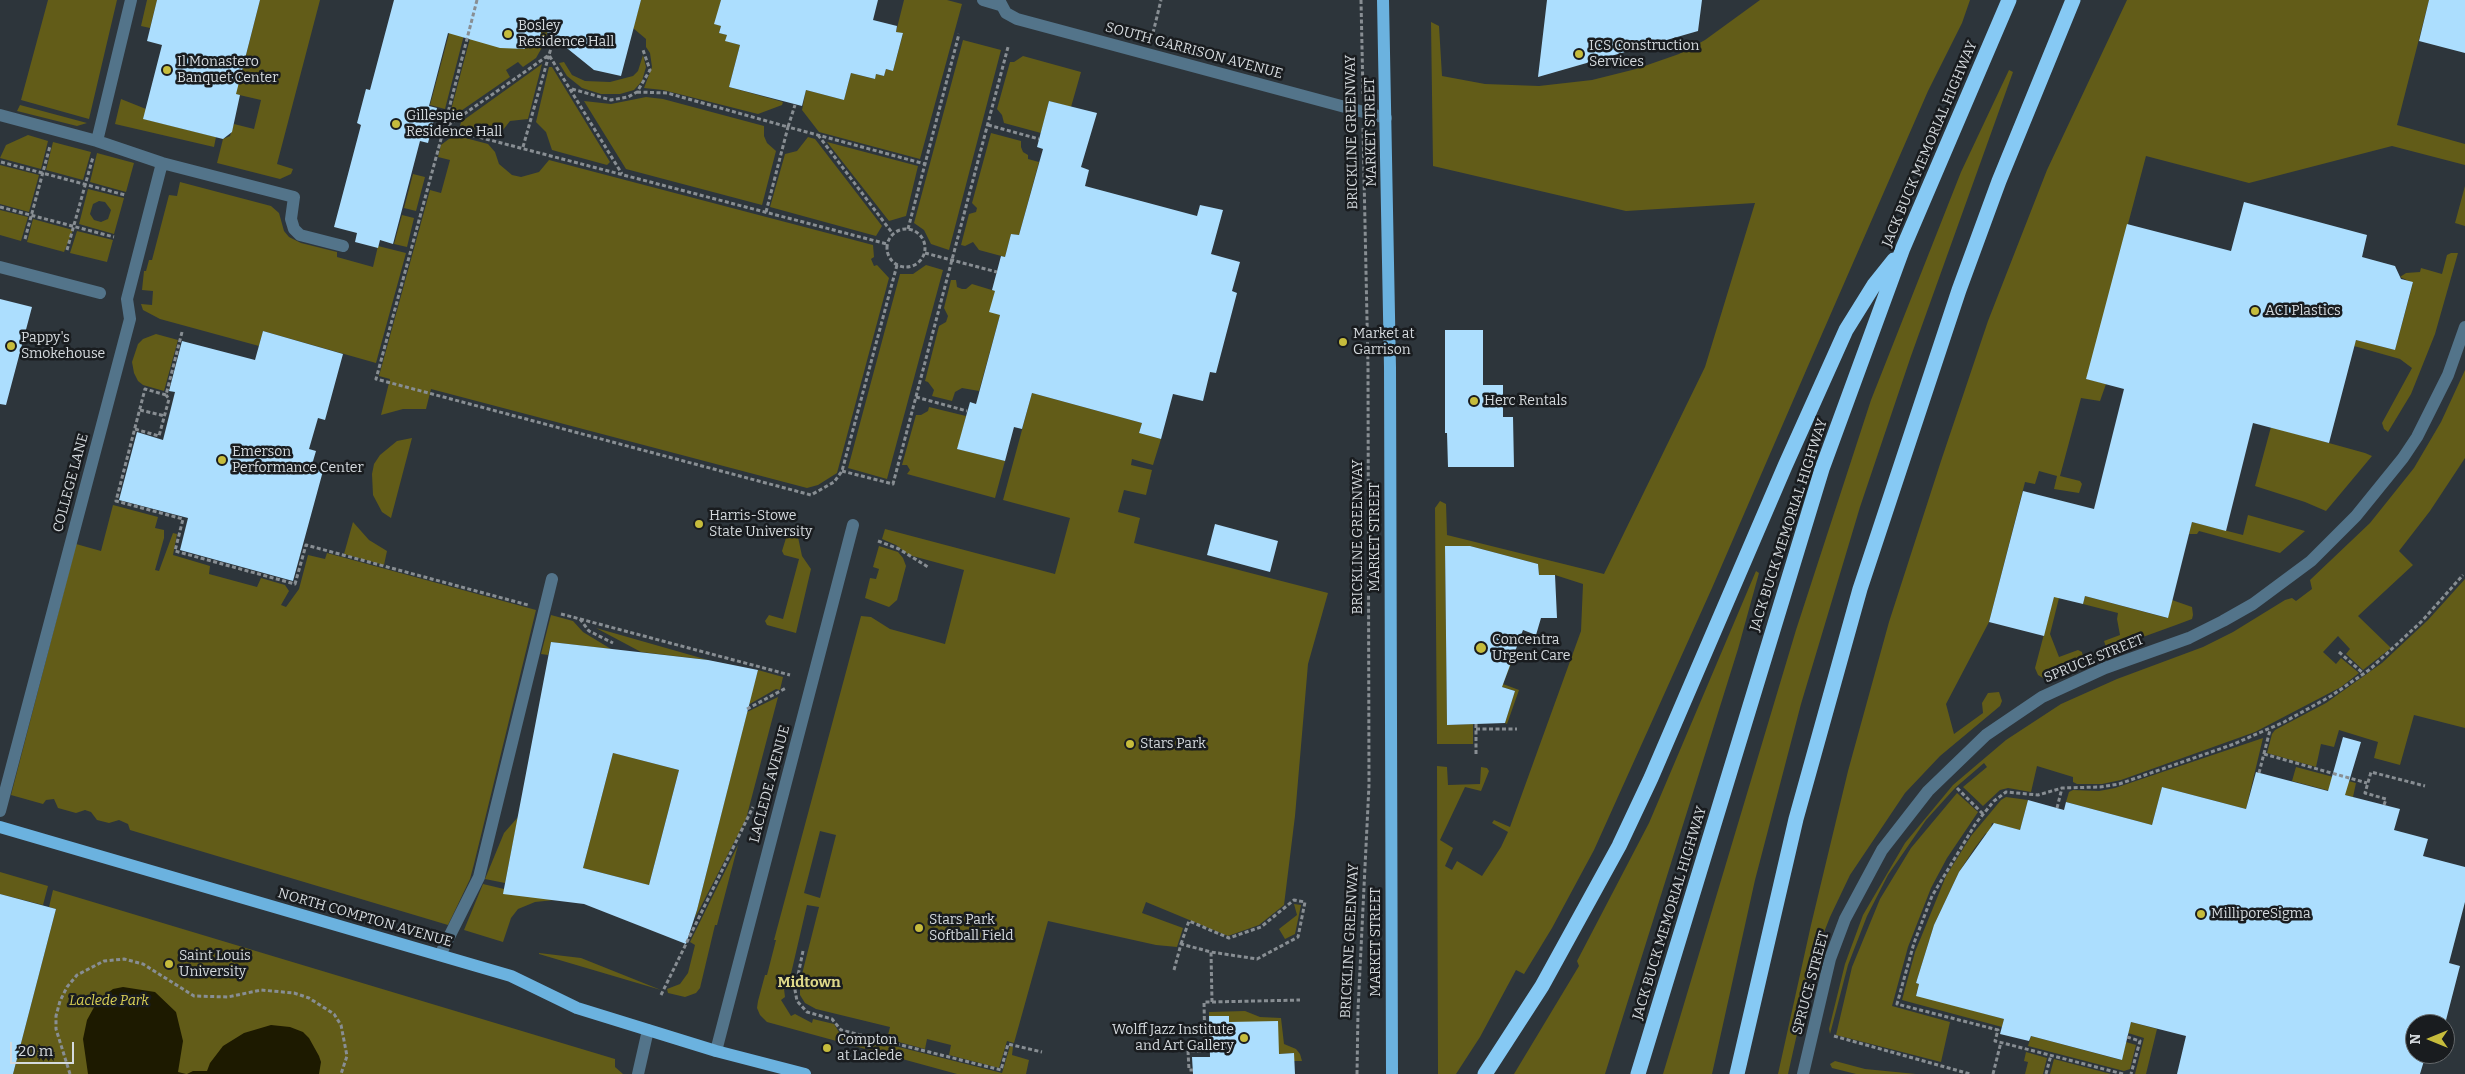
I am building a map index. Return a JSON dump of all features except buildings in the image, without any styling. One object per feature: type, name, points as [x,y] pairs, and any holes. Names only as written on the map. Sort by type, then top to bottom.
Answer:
[{"type":"highway","name":"JACK BUCK MEMORIAL HIGHWAY","points":[[1638,1074],[1822,469],[1903,248],[2009,0]]},
{"type":"highway","points":[[1737,1074],[1796,819],[1838,663],[1877,533],[1932,365],[1985,218],[2074,0]]},
{"type":"highway","points":[[1485,1074],[1542,986],[1619,846],[1651,778],[1785,466],[1846,330],[1874,285],[1903,248]]},
{"type":"main road","name":"MARKET STREET","points":[[1383,0],[1390,367],[1392,1074]]},
{"type":"main road","name":"NORTH COMPTON AVENUE","points":[[0,827],[511,976],[577,1008],[716,1051],[805,1074]]},
{"type":"street","points":[[95,148],[131,0]]},
{"type":"street","points":[[983,0],[999,2]]},
{"type":"street","name":"SOUTH GARRISON AVENUE","points":[[999,2],[1006,13],[1017,19],[1386,118]]},
{"type":"street","points":[[0,115],[95,148],[294,197],[291,219],[294,229],[300,235],[343,246]]},
{"type":"street","name":"COLLEGE LANE","points":[[0,811],[130,319],[127,299],[162,163]]},
{"type":"street","points":[[0,266],[100,293]]},
{"type":"street","name":"SPRUCE STREET","points":[[1803,1074],[1830,959],[1844,919],[1882,850],[1928,791],[1986,735],[2042,697],[2073,681],[2189,638],[2223,621],[2253,604],[2311,561],[2356,516],[2403,458],[2417,437],[2448,375],[2465,326]]},
{"type":"street","name":"LACLEDE AVENUE","points":[[716,1051],[853,525]]},
{"type":"street","points":[[440,955],[479,877],[552,579]]},
{"type":"street","points":[[638,1074],[648,1030]]},
{"type":"path","points":[[477,0],[376,379],[811,495],[834,482],[842,471],[897,266]]},
{"type":"path","points":[[1153,33],[1161,0]]},
{"type":"path","name":"BRICKLINE GREENWAY","points":[[1358,1074],[1358,1010],[1370,785],[1368,367],[1361,0]]},
{"type":"path","points":[[524,147],[558,25]]},
{"type":"path","points":[[908,229],[958,34]]},
{"type":"path","points":[[842,471],[893,484],[1008,47]]},
{"type":"path","points":[[571,89],[611,100],[628,97],[637,92],[650,70],[643,50]]},
{"type":"path","points":[[444,128],[549,55]]},
{"type":"path","points":[[549,55],[622,174]]},
{"type":"path","points":[[637,92],[667,94],[924,164]]},
{"type":"path","points":[[766,212],[795,105]]},
{"type":"path","points":[[988,125],[1039,139]]},
{"type":"path","points":[[444,128],[524,147],[887,244]]},
{"type":"path","points":[[818,135],[893,234]]},
{"type":"path","points":[[25,238],[50,143]]},
{"type":"path","points":[[67,250],[95,148]]},
{"type":"path","points":[[1,162],[125,195]]},
{"type":"path","points":[[0,207],[114,237]]},
{"type":"path","points":[[908,229],[921,236],[924,241],[924,253],[917,263],[912,266],[897,266],[888,255],[887,244],[893,234],[908,229]]},
{"type":"path","points":[[924,253],[998,272]]},
{"type":"path","points":[[135,429],[159,436],[169,399],[166,395],[182,332]]},
{"type":"path","points":[[166,395],[146,389],[116,501],[183,520],[175,551],[295,584],[306,545],[544,610],[790,674]]},
{"type":"path","points":[[916,398],[967,411]]},
{"type":"path","points":[[140,410],[165,416]]},
{"type":"path","points":[[878,541],[899,549],[928,567]]},
{"type":"path","points":[[2123,1074],[2001,1042],[1995,1040],[1998,1030],[1897,1004],[1914,943],[1932,896],[1959,848],[1983,814],[1994,801],[2006,792],[2038,795],[2062,788],[2100,787],[2119,784],[2270,729],[2331,696],[2364,674],[2393,650],[2463,575]]},
{"type":"path","points":[[580,619],[589,631],[613,643]]},
{"type":"path","points":[[2340,652],[2364,674]]},
{"type":"path","points":[[747,709],[786,688]]},
{"type":"path","points":[[1476,724],[1476,754]]},
{"type":"path","points":[[1476,729],[1517,729]]},
{"type":"path","points":[[2259,773],[2270,729]]},
{"type":"path","points":[[2264,754],[2367,783]]},
{"type":"path","points":[[2384,805],[2386,799],[2365,793],[2371,772],[2425,786]]},
{"type":"path","points":[[1957,788],[1983,814]]},
{"type":"path","points":[[2058,808],[2062,788]]},
{"type":"path","points":[[661,996],[753,807]]},
{"type":"path","points":[[1174,970],[1181,944],[1189,921],[1229,938],[1261,927],[1294,900],[1305,902],[1298,937],[1257,959],[1212,952],[1181,944]]},
{"type":"path","points":[[803,951],[794,990],[797,1001],[807,1012],[832,1019],[840,1030],[1001,1070],[1008,1044],[1042,1052]]},
{"type":"path","points":[[1212,952],[1212,1002]]},
{"type":"path","points":[[70,1074],[56,1029],[56,1016],[60,1001],[67,987],[78,976],[104,961],[124,959],[143,964],[194,996],[228,997],[261,990],[294,993],[309,998],[334,1014],[341,1025],[347,1056],[341,1074]]},
{"type":"path","points":[[1193,1070],[1189,1070],[1188,1051],[1205,1051],[1204,1002],[1300,1000]]},
{"type":"path","points":[[1834,1036],[1970,1074]]},
{"type":"path","points":[[2127,1037],[2140,1040],[2131,1074]]},
{"type":"path","points":[[1993,1074],[2001,1042]]},
{"type":"path","points":[[2046,1074],[2051,1055]]},
{"type":"green space","points":[[48,0],[117,0],[89,119],[21,100]]},
{"type":"green space","points":[[147,0],[157,0],[150,28],[141,26]]},
{"type":"green space","points":[[260,0],[320,0],[277,164],[293,169],[291,174],[280,179],[217,163],[223,139],[230,136],[234,124],[254,129],[261,100],[222,91],[240,79]]},
{"type":"green space","points":[[458,0],[473,0],[445,109],[430,105]]},
{"type":"green space","points":[[641,0],[721,0],[715,24],[721,26],[719,33],[727,35],[726,41],[740,45],[729,87],[783,102],[782,105],[758,114],[663,90],[644,88],[652,67],[650,53],[646,47],[646,39],[633,28]]},
{"type":"green space","points":[[904,0],[947,0],[962,4],[920,159],[819,132],[802,110],[806,90],[844,100],[851,73],[874,79],[876,74],[884,76],[886,69],[893,71],[903,34],[896,32]]},
{"type":"green space","points":[[1760,0],[1970,0],[1962,23],[1928,91],[1712,588],[1594,850],[1552,928],[1524,974],[1516,970],[1480,1037],[1456,1074],[1438,1074],[1437,766],[1447,767],[1448,785],[1480,784],[1481,767],[1487,768],[1489,771],[1481,791],[1465,787],[1440,840],[1453,848],[1445,866],[1452,870],[1457,861],[1482,876],[1501,847],[1508,832],[1492,823],[1494,820],[1510,827],[1581,631],[1583,584],[1555,575],[1539,575],[1538,564],[1470,546],[1445,546],[1447,725],[1473,724],[1473,744],[1437,744],[1435,508],[1440,501],[1446,504],[1447,535],[1604,574],[1705,367],[1755,203],[1626,211],[1433,166],[1431,22],[1439,26],[1442,76],[1485,84],[1539,86],[1592,80],[1636,69],[1679,54],[1705,40]]},
{"type":"green space","points":[[2127,0],[2429,0],[2397,125],[2465,144],[2465,165],[2392,146],[2249,183],[2146,156],[2087,379],[2106,384],[2100,401],[2081,398],[2060,476],[2080,481],[2082,484],[2079,493],[2054,489],[2057,476],[2039,471],[2035,484],[2025,482],[1989,622],[1946,704],[1954,734],[1983,713],[1982,703],[1988,693],[1999,692],[2002,701],[2000,706],[1940,756],[1905,793],[1850,875],[1830,917],[1814,958],[1788,1074],[1778,1074],[1848,771],[1889,622],[1941,461],[1988,321],[2047,170]]},
{"type":"green space","points":[[478,8],[525,42],[538,45],[544,21],[550,23],[544,44],[536,58],[523,67],[518,62],[506,70],[510,77],[455,115],[451,110]]},
{"type":"green space","points":[[963,40],[1001,50],[949,250],[931,244],[924,230],[914,223]]},
{"type":"green space","points":[[643,55],[646,67],[642,81],[634,90],[620,94],[601,94],[582,88],[567,76],[559,63],[564,62],[572,75],[585,81],[610,82],[633,76],[638,71]]},
{"type":"green space","points":[[1023,56],[1081,72],[1071,107],[1049,101],[1041,133],[1004,123],[1002,115],[997,109],[1010,62],[1014,62]]},
{"type":"green space","points":[[542,64],[528,119],[510,121],[503,130],[492,130],[491,133],[460,126],[461,122]]},
{"type":"green space","points":[[549,67],[552,67],[610,162],[607,165],[552,150],[546,132],[536,122]]},
{"type":"green space","points":[[2009,70],[2013,72],[1911,356],[1860,507],[1801,704],[1755,880],[1712,1074],[1663,1074],[1796,630],[1871,400],[1961,172]]},
{"type":"green space","points":[[646,97],[663,99],[764,126],[764,136],[767,143],[776,151],[762,205],[626,169],[584,101],[611,104]]},
{"type":"green space","points":[[121,99],[146,109],[144,119],[216,137],[214,147],[115,124]]},
{"type":"green space","points":[[20,105],[87,123],[77,126],[17,111]]},
{"type":"green space","points":[[991,133],[1021,141],[1021,147],[1023,152],[1028,155],[1028,159],[1039,162],[1019,235],[1011,234],[1005,257],[979,250],[973,242],[965,246],[961,245],[969,214],[976,212],[977,208],[972,203]]},
{"type":"green space","points":[[28,135],[48,141],[41,169],[0,158],[6,145]]},
{"type":"green space","points":[[454,135],[488,144],[495,152],[499,164],[512,175],[521,177],[539,172],[549,160],[873,245],[874,257],[871,259],[874,266],[877,265],[889,278],[837,473],[818,485],[807,488],[431,389],[426,409],[403,409],[381,415],[390,379],[379,376],[430,190],[441,193],[450,160],[438,157],[441,145]]},
{"type":"green space","points":[[808,137],[815,139],[882,226],[876,236],[770,207],[785,154],[797,151]]},
{"type":"green space","points":[[53,142],[91,152],[83,180],[46,170]]},
{"type":"green space","points":[[827,142],[918,166],[906,216],[889,221]]},
{"type":"green space","points":[[97,153],[134,163],[126,192],[90,182]]},
{"type":"green space","points":[[0,165],[39,175],[29,212],[0,204]]},
{"type":"green space","points":[[413,174],[425,177],[416,211],[404,208]]},
{"type":"green space","points":[[180,182],[271,206],[279,213],[284,231],[289,237],[301,243],[337,252],[337,257],[373,267],[378,246],[406,253],[376,363],[263,331],[259,346],[160,319],[143,310],[141,304],[152,305],[153,291],[142,290],[144,271],[146,271],[149,260],[152,260],[169,195],[177,196]]},
{"type":"green space","points":[[2465,186],[2465,226],[2455,223]]},
{"type":"green space","points":[[88,189],[124,198],[114,234],[79,224]],"holes":[[[99,201],[105,202],[111,210],[108,219],[101,222],[94,220],[90,214],[93,204]]]},
{"type":"green space","points":[[0,210],[28,217],[21,241],[0,235]]},
{"type":"green space","points":[[402,215],[414,218],[407,247],[394,244]]},
{"type":"green space","points":[[33,219],[73,230],[64,252],[27,242]]},
{"type":"green space","points":[[77,231],[113,240],[107,262],[70,253]]},
{"type":"green space","points":[[2458,253],[2435,334],[2411,394],[2388,432],[2384,429],[2382,423],[2412,368],[2400,359],[2354,346],[2356,340],[2395,350],[2413,283],[2400,277],[2406,273],[2420,272],[2421,268],[2442,274],[2447,255]]},
{"type":"green space","points":[[926,265],[943,270],[887,479],[848,468],[900,274],[913,274]]},
{"type":"green space","points":[[951,280],[956,280],[957,287],[962,289],[966,289],[972,284],[995,291],[1000,315],[979,391],[962,388],[955,392],[952,401],[932,396],[934,390],[925,381],[939,326],[946,322],[948,316],[944,308]]},
{"type":"green space","points":[[156,334],[178,340],[164,391],[143,385],[138,381],[132,362],[138,344],[143,339]]},
{"type":"green space","points":[[2465,370],[2465,458],[2430,511],[2399,551],[2413,565],[2358,616],[2391,648],[2363,670],[2346,654],[2350,649],[2338,636],[2323,652],[2336,664],[2341,658],[2359,673],[2341,687],[2255,732],[2121,780],[2102,784],[2077,784],[2073,782],[2073,777],[2037,766],[2031,792],[2008,788],[2000,790],[1983,806],[1963,787],[1987,767],[1984,763],[1955,788],[1926,820],[1888,875],[1867,916],[1848,965],[1830,1034],[1829,1029],[1845,964],[1863,915],[1905,843],[1953,785],[2006,740],[2061,704],[2117,679],[2203,647],[2233,632],[2285,600],[2292,598],[2296,601],[2312,589],[2310,580],[2370,523],[2414,468],[2441,422]]},
{"type":"green space","points":[[1032,393],[1142,423],[1139,433],[1161,439],[1153,465],[1132,459],[1131,465],[1152,470],[1146,495],[1124,490],[1118,512],[1140,518],[1134,543],[1328,593],[1308,664],[1295,816],[1284,905],[1259,925],[1228,936],[1146,902],[1142,913],[1183,928],[1177,947],[1156,945],[1048,921],[1014,1043],[1007,1041],[999,1068],[949,1055],[951,1045],[927,1039],[925,1049],[887,1039],[890,1027],[816,1009],[805,1003],[800,995],[800,982],[819,907],[807,905],[790,978],[785,977],[783,981],[785,997],[781,1000],[791,1016],[795,1014],[812,1023],[813,1019],[834,1024],[839,1032],[1002,1073],[1010,1046],[1013,1047],[1012,1055],[1029,1060],[1026,1074],[957,1074],[767,1022],[760,1015],[757,1008],[861,616],[871,617],[890,629],[945,644],[964,570],[909,555],[896,545],[882,539],[885,529],[1055,574],[1070,518],[1003,500]],"holes":[[[820,831],[836,835],[820,898],[804,893]]]},
{"type":"green space","points":[[929,407],[966,416],[958,449],[1005,461],[995,498],[907,474],[910,470],[907,465],[902,465],[916,415],[921,415],[928,411]]},
{"type":"green space","points":[[2271,427],[2372,456],[2326,511],[2305,502],[2255,486]]},
{"type":"green space","points":[[412,438],[391,518],[382,512],[373,495],[372,474],[374,464],[380,455],[397,441]]},
{"type":"green space","points":[[113,505],[158,517],[155,528],[164,530],[164,538],[155,570],[159,571],[173,533],[177,534],[173,555],[210,566],[209,574],[257,587],[261,578],[285,585],[289,591],[281,605],[286,607],[299,589],[308,555],[325,559],[327,553],[536,610],[470,879],[448,925],[130,830],[128,824],[119,820],[109,823],[97,820],[91,812],[85,810],[76,813],[58,808],[54,799],[46,800],[43,804],[11,795],[76,544],[101,551]]},
{"type":"green space","points":[[2248,515],[2305,531],[2280,553],[2199,531],[2197,534],[2189,534],[2192,522],[2243,535]]},
{"type":"green space","points":[[353,522],[369,540],[387,551],[384,565],[344,554]]},
{"type":"green space","points":[[789,535],[798,537],[802,556],[811,569],[796,633],[767,625],[765,621],[769,615],[783,619],[799,559],[784,555],[782,551],[786,538]]},
{"type":"green space","points":[[879,546],[898,552],[906,566],[897,600],[889,607],[865,598],[870,578],[876,579],[879,569],[873,567]]},
{"type":"green space","points":[[1756,571],[1759,573],[1738,649],[1605,1074],[1514,1074],[1579,966],[1577,961],[1649,823]]},
{"type":"green space","points":[[2465,579],[2465,728],[2414,715],[2400,765],[2374,758],[2378,742],[2339,730],[2334,747],[2321,744],[2316,767],[2267,753],[2272,734],[2275,730],[2326,703],[2382,663],[2428,620]]},
{"type":"green space","points":[[2056,589],[2059,598],[2050,634],[2059,657],[2078,650],[2082,652],[2083,657],[2082,661],[2043,678],[2038,675],[2035,668]]},
{"type":"green space","points":[[2085,596],[2167,618],[2172,600],[2192,607],[2193,615],[2192,619],[2107,650],[2104,641],[2120,635],[2117,619],[2118,613],[2083,604]]},
{"type":"green space","points":[[551,615],[573,621],[583,632],[611,649],[551,642],[548,655],[541,654]]},
{"type":"green space","points":[[596,628],[708,660],[641,652]]},
{"type":"green space","points":[[1496,662],[1512,662],[1503,684],[1519,690],[1507,724],[1505,723],[1515,691],[1496,685]]},
{"type":"green space","points":[[758,670],[783,677],[780,690],[776,689],[748,705]]},
{"type":"green space","points":[[778,697],[746,819],[695,918],[747,712]]},
{"type":"green space","points":[[2263,738],[2246,809],[2162,787],[2152,825],[2066,802],[2069,792],[2073,790],[2099,791],[2115,788]]},
{"type":"green space","points":[[613,753],[679,770],[649,885],[583,868]]},
{"type":"green space","points":[[2296,767],[2356,783],[2353,797],[2292,781]]},
{"type":"green space","points":[[1957,793],[1978,812],[1947,858],[1931,888],[1908,947],[1892,1006],[1950,1022],[1941,1062],[1836,1035],[1852,967],[1880,899],[1911,848]]},
{"type":"green space","points":[[2006,797],[2028,800],[2020,830],[1992,823],[1989,835],[1986,833],[1974,849],[1959,872],[1934,925],[1916,983],[1919,984],[1916,995],[2004,1019],[2002,1027],[1902,1000],[1915,952],[1946,876],[1971,836],[2001,800]]},
{"type":"green space","points":[[518,817],[505,883],[485,879],[504,833]]},
{"type":"green space","points":[[738,845],[717,925],[715,925],[700,988],[696,993],[685,997],[668,993],[667,989],[680,984],[688,973],[695,945],[690,942]]},
{"type":"green space","points":[[0,872],[48,886],[43,905],[0,894]]},
{"type":"green space","points":[[483,884],[554,900],[535,902],[518,909],[511,918],[503,942],[464,930]]},
{"type":"green space","name":"Laclede Park","points":[[53,890],[615,1059],[615,1067],[623,1074],[13,1074],[56,909],[49,907]]},
{"type":"green space","points":[[1294,904],[1301,905],[1295,934],[1285,939],[1279,929],[1297,915]]},
{"type":"green space","points":[[539,954],[581,958],[661,990]]},
{"type":"green space","points":[[1245,1011],[1260,1017],[1281,1018],[1284,1044],[1296,1049],[1302,1061],[1294,1061],[1294,1053],[1279,1054],[1229,1022],[1229,1016],[1209,1016],[1209,1012]]},
{"type":"green space","points":[[2131,1022],[2157,1029],[2146,1074],[2135,1074],[2144,1038],[2128,1033]]},
{"type":"green space","points":[[2031,1036],[2121,1060],[2126,1042],[2136,1045],[2130,1069],[2124,1071],[2028,1046]]},
{"type":"green space","points":[[2026,1052],[2047,1058],[2043,1074],[2025,1074],[2028,1062],[2024,1061]]},
{"type":"green space","points":[[2054,1059],[2111,1074],[2050,1074]]},
{"type":"green space","points":[[1835,1061],[1865,1069],[1916,1074],[1856,1074],[1832,1068],[1830,1064]]},
{"type":"shaded area","points":[[123,987],[155,992],[176,1012],[183,1041],[178,1072],[186,1074],[88,1074],[83,1039],[87,1020],[98,1000],[113,989]]},
{"type":"shaded area","points":[[271,1025],[290,1027],[303,1032],[309,1038],[321,1062],[319,1074],[187,1074],[193,1071],[207,1071],[210,1063],[223,1046],[244,1033]]},
{"type":"place","name":"Bosley Residence Hall","points":[[508,34]]},
{"type":"place","name":"ICS Construction Services","points":[[1579,54]]},
{"type":"place","name":"Il Monastero Banquet Center","points":[[167,70]]},
{"type":"place","name":"Gillespie Residence Hall","points":[[396,124]]},
{"type":"place","name":"ACI Plastics","points":[[2255,311]]},
{"type":"place","name":"Market at Garrison","points":[[1343,342]]},
{"type":"place","name":"Pappy's Smokehouse","points":[[11,346]]},
{"type":"place","name":"Herc Rentals","points":[[1474,401]]},
{"type":"place","name":"Emerson Performance Center","points":[[222,460]]},
{"type":"place","name":"Harris-Stowe State University","points":[[699,524]]},
{"type":"place","name":"Concentra Urgent Care","points":[[1481,648]]},
{"type":"place","name":"Stars Park","points":[[1130,744]]},
{"type":"place","name":"MilliporeSigma","points":[[2201,914]]},
{"type":"place","name":"Stars Park Softball Field","points":[[919,928]]},
{"type":"place","name":"Saint Louis University","points":[[169,964]]},
{"type":"place","name":"Wolff Jazz Institute and Art Gallery","points":[[1244,1038]]},
{"type":"place","name":"Compton at Laclede","points":[[827,1048]]},
{"type":"district","name":"Midtown","points":[[809,983]]}]
